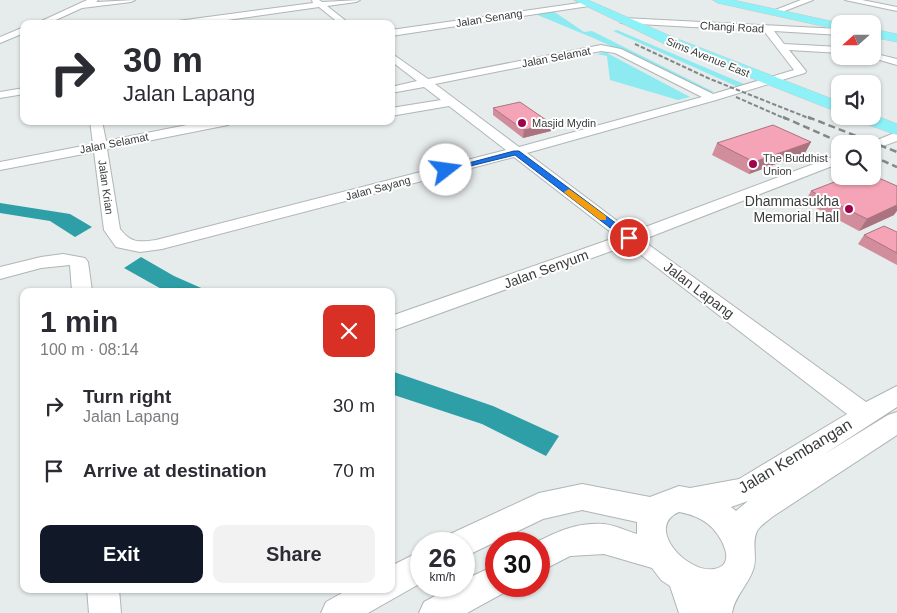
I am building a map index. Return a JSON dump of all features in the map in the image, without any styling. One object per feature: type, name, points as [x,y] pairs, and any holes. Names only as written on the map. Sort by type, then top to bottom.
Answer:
[{"type":"main road","name":"Changi Road","points":[[718,0],[831,24]]},
{"type":"main road","name":"Sims Avenue East","points":[[583,2],[768,81],[831,105]]},
{"type":"main road","points":[[881,35],[897,38]]},
{"type":"main road","points":[[881,124],[897,130]]},
{"type":"street","points":[[47,20],[94,0]]},
{"type":"street","points":[[80,6],[130,0]]},
{"type":"street","points":[[203,20],[317,2],[356,0]]},
{"type":"street","points":[[774,12],[809,0]]},
{"type":"street","points":[[849,0],[897,9]]},
{"type":"street","points":[[317,2],[341,20]]},
{"type":"street","name":"Jalan Senang","points":[[395,32],[583,2]]},
{"type":"street","name":"Changi Road","points":[[624,21],[831,32]]},
{"type":"street","name":"Jalan Sayang","points":[[127,245],[140,247],[173,242],[516,152],[712,98],[801,71],[767,29]]},
{"type":"street","points":[[0,40],[20,32]]},
{"type":"street","points":[[881,34],[897,34]]},
{"type":"street","points":[[12,36],[20,36]]},
{"type":"street","points":[[783,47],[831,50]]},
{"type":"street","name":"Jalan Selamat","points":[[395,89],[610,48],[712,98]]},
{"type":"street","points":[[881,58],[897,62]]},
{"type":"street","name":"Jalan Lapang","points":[[395,59],[629,238],[865,414]]},
{"type":"street","points":[[0,95],[20,92]]},
{"type":"street","points":[[395,111],[451,102]]},
{"type":"street","name":"Jalan Krian","points":[[97,125],[112,230],[122,243],[127,245]]},
{"type":"street","name":"Jalan Selamat","points":[[0,166],[208,125]]},
{"type":"street","points":[[881,142],[897,136]]},
{"type":"street","name":"Jalan Senyum","points":[[395,323],[568,262],[831,161]]},
{"type":"street","points":[[0,273],[73,258],[79,262],[82,288]]},
{"type":"street","name":"Jalan Kembangan","points":[[655,512],[665,503],[671,501],[724,496],[745,490],[897,395]]},
{"type":"street","name":"Jalan Kembangan","points":[[716,613],[716,608],[730,580],[740,565],[739,544],[746,521],[762,508],[897,422]]},
{"type":"street","points":[[475,537],[539,506],[582,497],[655,512],[651,521],[653,544],[669,567],[695,584],[720,585],[730,580]]},
{"type":"street","points":[[687,500],[700,503],[724,519],[733,531],[739,544]]},
{"type":"street","points":[[550,551],[567,542],[604,539],[659,555]]},
{"type":"street","points":[[395,580],[410,572]]},
{"type":"street","points":[[682,577],[695,613]]},
{"type":"street","points":[[435,613],[485,586]]},
{"type":"street","points":[[104,593],[105,613]]},
{"type":"street","points":[[337,613],[373,593]]},
{"type":"shaded area","points":[[553,11],[584,32],[592,31],[714,92],[705,91],[679,81],[604,43],[535,14]]},
{"type":"shaded area","points":[[617,30],[744,84],[736,86],[613,31]]},
{"type":"shaded area","points":[[605,52],[690,97],[678,100],[610,80],[607,56],[597,54]]},
{"type":"shaded area","points":[[0,203],[70,214],[92,227],[75,237],[50,221],[0,213]]},
{"type":"shaded area","points":[[141,257],[174,276],[201,288],[160,288],[124,268]]},
{"type":"shaded area","points":[[395,372],[493,406],[559,436],[546,456],[482,424],[395,395]]},
{"type":"building","points":[[520,102],[552,124],[524,130],[493,108]]},
{"type":"building","points":[[773,125],[811,142],[754,162],[717,143]]},
{"type":"building","points":[[881,179],[897,186],[897,205],[867,219],[811,191],[831,183],[831,185],[881,185]]},
{"type":"building","points":[[884,226],[897,232],[897,253],[864,235]]},
{"type":"railway","points":[[635,44],[710,79],[811,119]]},
{"type":"railway","points":[[736,97],[786,119]]},
{"type":"railway","points":[[783,117],[831,138]]},
{"type":"railway","points":[[808,117],[897,152]]},
{"type":"railway","points":[[881,160],[897,167]]},
{"type":"slow traffic","points":[[569,192],[603,218]]},
{"type":"place","name":"Masjid Mydin","points":[[522,123]]},
{"type":"place","name":"The Buddhist Union","points":[[753,164]]},
{"type":"place","name":"Dhammasukha Memorial Hall","points":[[849,209]]},
{"type":"route","points":[[446,170],[516,152],[629,238]]}]
